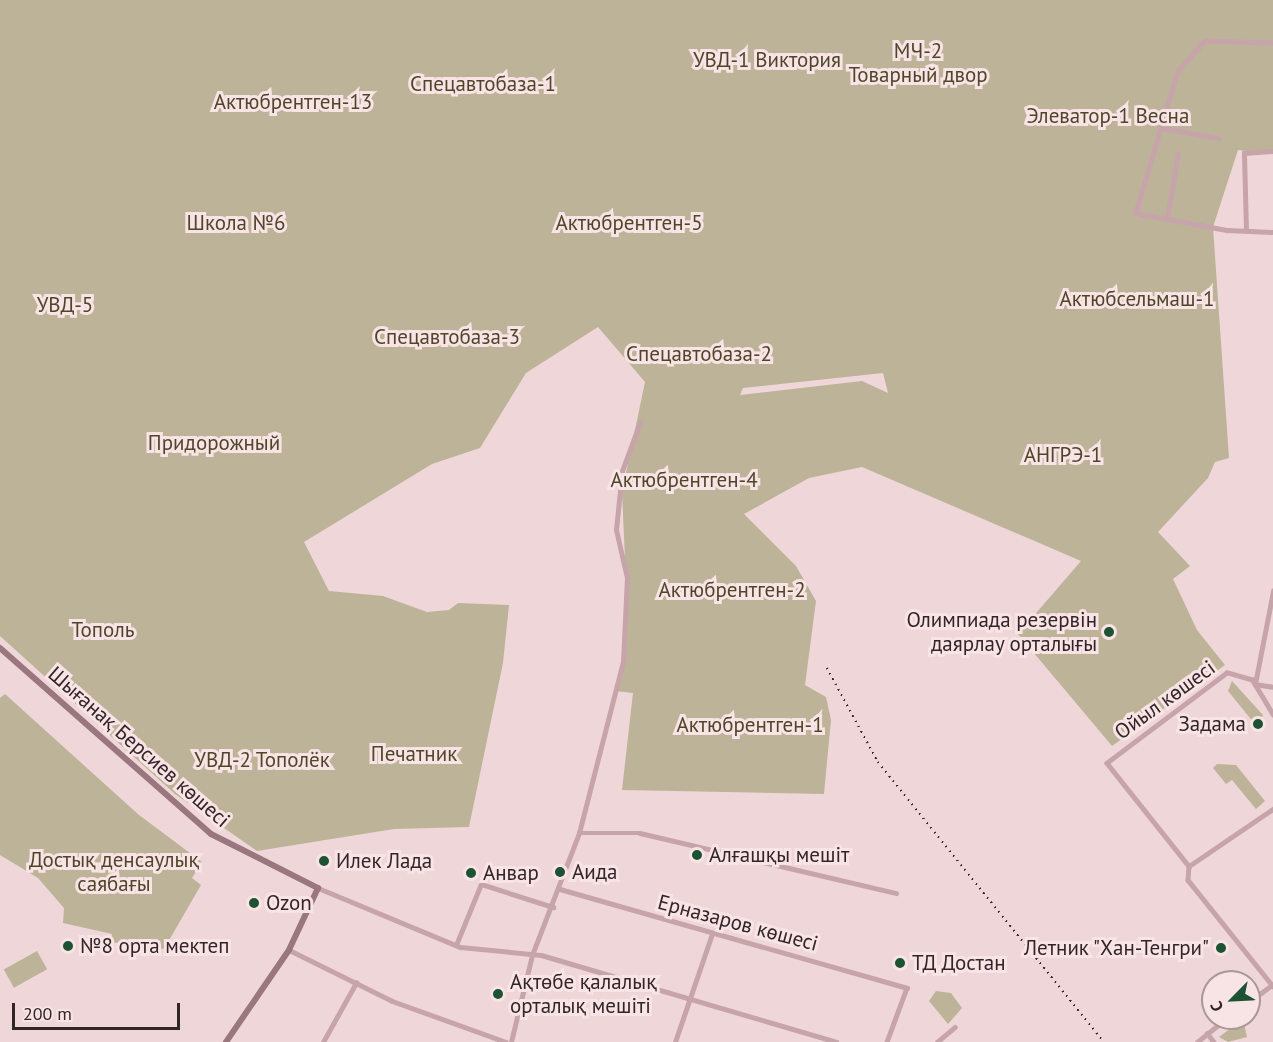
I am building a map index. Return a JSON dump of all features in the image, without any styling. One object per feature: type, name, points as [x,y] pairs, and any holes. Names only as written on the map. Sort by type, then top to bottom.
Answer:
[{"type":"main road","name":"Шығанақ Берсиев көшесі","points":[[0,648],[211,834],[264,865],[318,888]]},
{"type":"main road","points":[[226,1042],[289,950],[318,888]]},
{"type":"street","points":[[1273,43],[1205,41],[1178,71],[1136,213],[1246,231],[1273,232]]},
{"type":"street","points":[[1161,128],[1219,138]]},
{"type":"street","points":[[1246,231],[1244,153],[1273,151]]},
{"type":"street","points":[[1167,219],[1178,154]]},
{"type":"street","points":[[511,1042],[532,955],[560,889],[579,833],[623,662],[627,578],[616,530],[622,471],[640,422]]},
{"type":"street","points":[[1273,591],[1266,643],[1255,684],[1273,715]]},
{"type":"street","points":[[1266,643],[1273,644]]},
{"type":"street","name":"Ойыл көшесі","points":[[1189,866],[1107,764],[1227,673],[1240,674],[1255,684]]},
{"type":"street","points":[[1255,684],[1273,687]]},
{"type":"street","points":[[1273,809],[1189,866],[1188,880],[1273,985]]},
{"type":"street","points":[[579,833],[640,833],[896,893]]},
{"type":"street","points":[[456,945],[481,884],[553,907]]},
{"type":"street","name":"Шығанақ Берсиев көшесі","points":[[318,888],[456,945],[532,955],[689,996],[836,1042]]},
{"type":"street","name":"Ерназаров көшесі","points":[[560,889],[908,988],[887,1042]]},
{"type":"street","points":[[675,1042],[712,934]]},
{"type":"street","points":[[289,950],[356,983],[506,1042]]},
{"type":"street","points":[[323,1042],[356,983]]},
{"type":"street","points":[[937,1042],[955,1027]]},
{"type":"street","points":[[1197,1042],[1211,1030]]},
{"type":"street","points":[[1207,1033],[1214,1042]]},
{"type":"green space","points":[[0,0],[1273,0],[1273,154],[1238,150],[1213,227],[1229,458],[1215,462],[1208,478],[1158,532],[1190,566],[1173,579],[1197,630],[1225,665],[1112,746],[1018,634],[1081,561],[862,467],[809,478],[744,514],[796,566],[816,601],[805,685],[826,697],[831,720],[824,794],[622,790],[633,693],[615,691],[623,661],[626,581],[622,492],[645,382],[598,327],[526,373],[480,448],[432,464],[304,542],[329,591],[383,596],[427,612],[449,610],[458,603],[509,605],[503,663],[469,827],[394,829],[257,851],[175,794],[0,636]],"holes":[[[883,373],[888,393],[862,381],[740,395],[743,388]]]},
{"type":"green space","points":[[1232,681],[1263,715],[1260,721],[1254,723],[1228,691]]},
{"type":"green space","name":"Достық денсаулық саябағы","points":[[5,694],[139,815],[202,862],[192,878],[201,885],[164,949],[111,942],[112,934],[63,923],[64,908],[38,878],[0,855],[0,698]]},
{"type":"green space","points":[[1217,764],[1236,765],[1265,801],[1256,809],[1232,780],[1226,784],[1213,768]]},
{"type":"green space","points":[[37,951],[47,969],[14,988],[4,969]]},
{"type":"green space","points":[[936,991],[951,993],[962,1008],[948,1024],[929,1001]]},
{"type":"green space","points":[[1228,1030],[1245,1030],[1247,1037],[1228,1042],[1219,1037]]},
{"type":"railway","points":[[827,668],[878,762],[1104,1042]]},
{"type":"place","name":"Олимпиада резервін даярлау орталығы","points":[[1109,632]]},
{"type":"place","name":"Задама","points":[[1258,724]]},
{"type":"place","name":"Алғашқы мешіт","points":[[697,855]]},
{"type":"place","name":"Илек Лада","points":[[324,861]]},
{"type":"place","name":"Аида","points":[[560,872]]},
{"type":"place","name":"Анвар","points":[[471,873]]},
{"type":"place","name":"Ozon","points":[[254,903]]},
{"type":"place","name":"№8 орта мектеп","points":[[68,946]]},
{"type":"place","name":"Летник \"Хан-Тенгри\"","points":[[1221,948]]},
{"type":"place","name":"ТД Достан","points":[[900,963]]},
{"type":"place","name":"Ақтөбе қалалық орталық мешіті","points":[[498,994]]},
{"type":"park label","name":"УВД-1 Виктория","points":[[767,60]]},
{"type":"park label","name":"МЧ-2 Товарный двор","points":[[918,63]]},
{"type":"park label","name":"Спецавтобаза-1","points":[[483,84]]},
{"type":"park label","name":"Актюбрентген-13","points":[[293,102]]},
{"type":"park label","name":"Элеватор-1 Весна","points":[[1108,116]]},
{"type":"park label","name":"Школа №6","points":[[236,223]]},
{"type":"park label","name":"Актюбрентген-5","points":[[629,223]]},
{"type":"park label","name":"Актюбсельмаш-1","points":[[1137,299]]},
{"type":"park label","name":"УВД-5","points":[[65,305]]},
{"type":"park label","name":"Спецавтобаза-3","points":[[447,337]]},
{"type":"park label","name":"Спецавтобаза-2","points":[[699,354]]},
{"type":"park label","name":"Придорожный","points":[[214,443]]},
{"type":"park label","name":"АНГРЭ-1","points":[[1063,455]]},
{"type":"park label","name":"Актюбрентген-4","points":[[684,480]]},
{"type":"park label","name":"Актюбрентген-2","points":[[732,590]]},
{"type":"park label","name":"Тополь","points":[[103,630]]},
{"type":"park label","name":"Актюбрентген-1","points":[[750,725]]},
{"type":"park label","name":"Печатник","points":[[414,754]]},
{"type":"park label","name":"УВД-2 Тополёк","points":[[262,760]]}]
